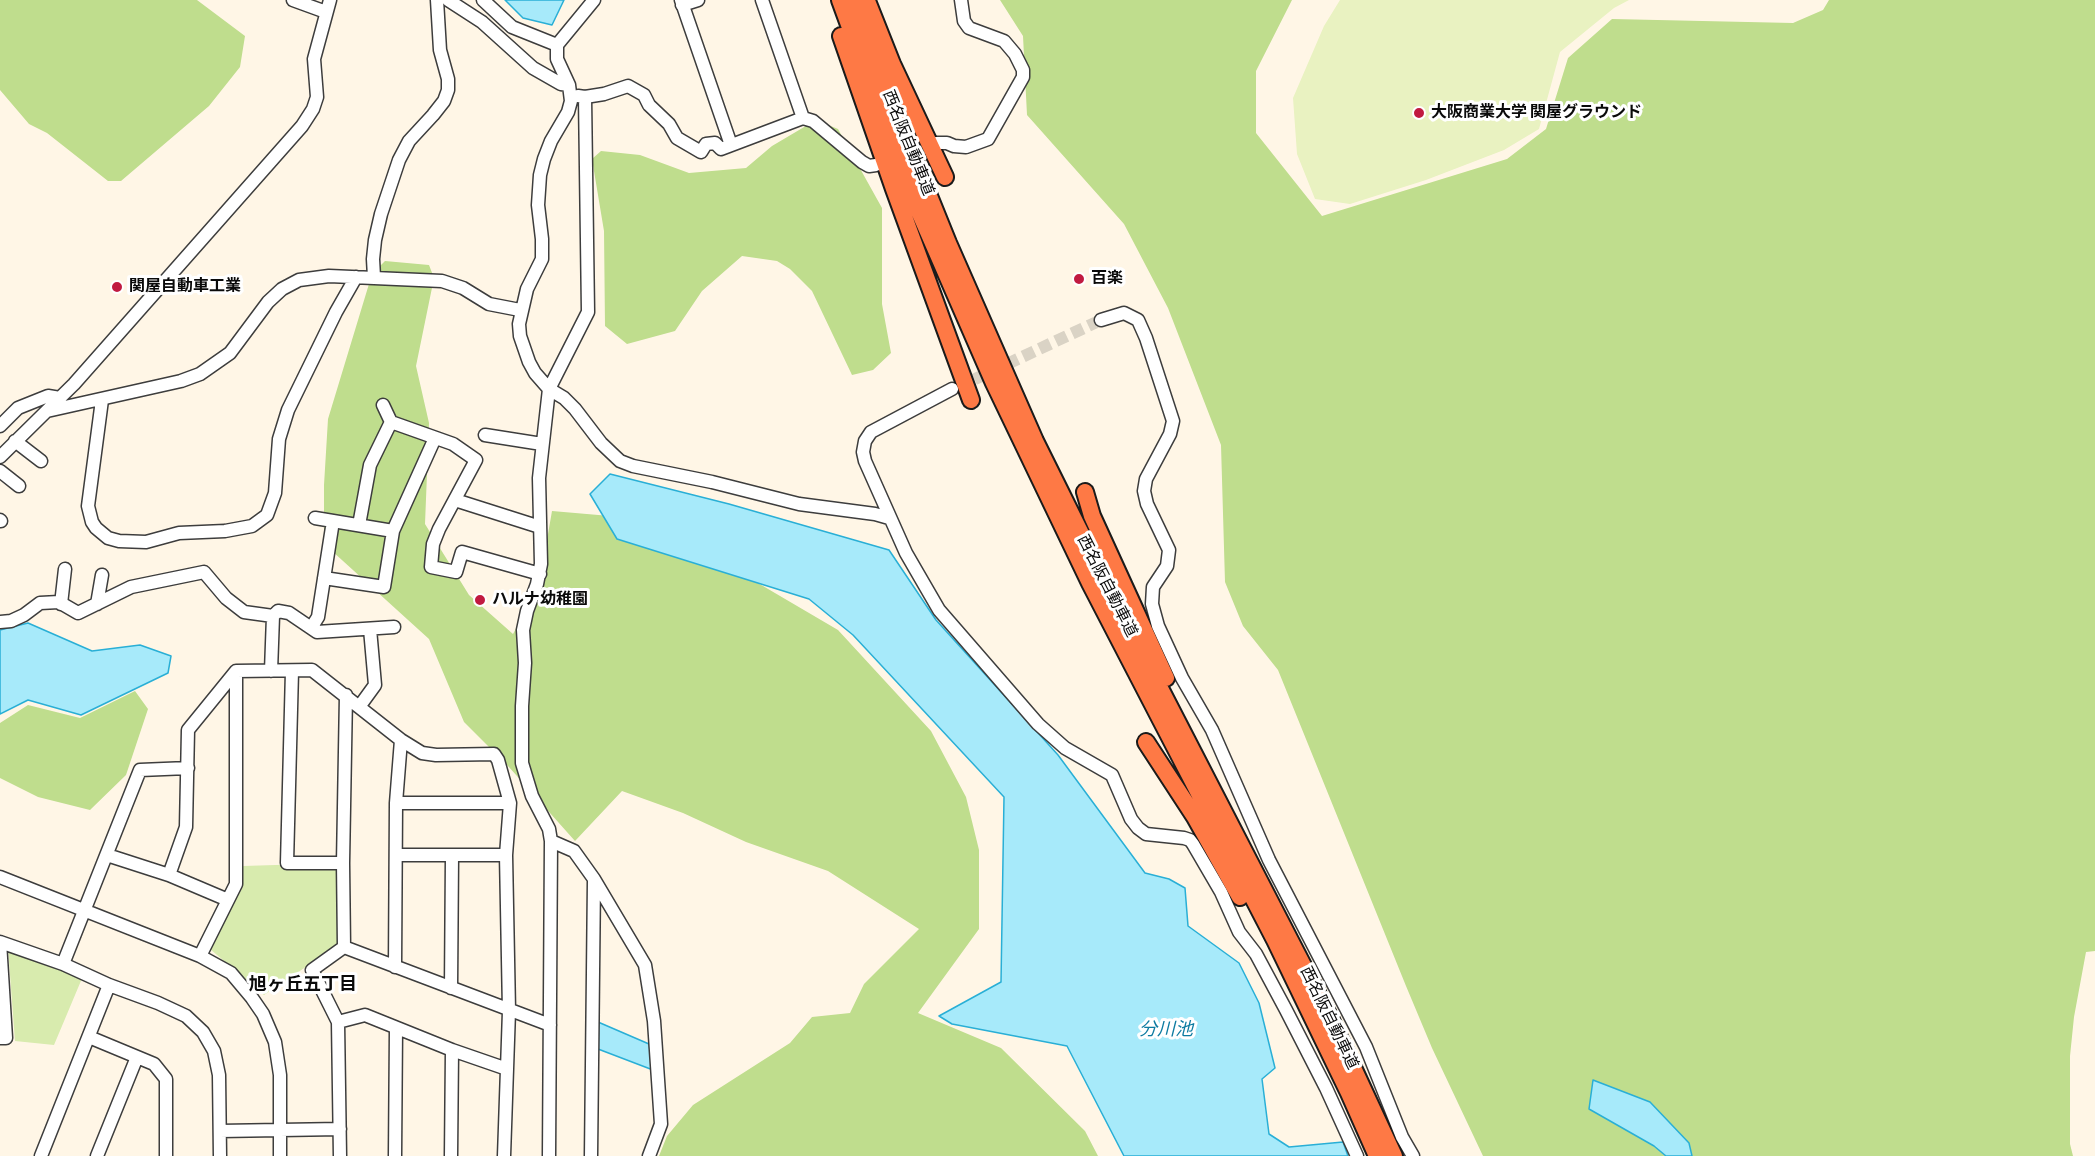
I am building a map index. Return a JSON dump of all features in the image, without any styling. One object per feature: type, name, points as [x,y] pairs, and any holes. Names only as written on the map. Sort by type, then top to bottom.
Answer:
[{"type":"highway","points":[[867,0],[892,64],[945,177]]},
{"type":"highway","points":[[846,2],[836,22],[971,400]]},
{"type":"highway","name":"西名阪自動車道","points":[[846,2],[1035,441],[1330,1018],[1394,1156]]},
{"type":"highway","name":"西名阪自動車道","points":[[846,2],[908,186],[965,320],[1090,583],[1275,940],[1377,1156]]},
{"type":"highway","points":[[1085,492],[1092,516],[1178,704],[1233,814],[1231,826]]},
{"type":"highway","points":[[1146,742],[1195,817],[1259,931],[1275,940]]},
{"type":"street","points":[[0,457],[60,398],[196,248],[302,126],[313,109],[317,97],[314,59],[328,6],[293,0]]},
{"type":"street","points":[[374,277],[375,240],[399,160],[409,141],[433,115],[448,90],[448,79],[440,50],[437,0]]},
{"type":"street","points":[[448,0],[482,22],[533,68],[585,97],[628,86],[644,95],[649,105],[669,124],[677,138],[701,152],[706,144],[715,143],[721,149],[803,118],[813,121],[862,162],[869,166],[876,165]]},
{"type":"street","points":[[483,0],[512,27],[557,45]]},
{"type":"street","points":[[594,0],[557,45],[557,59],[570,89],[568,112],[551,141],[540,175],[537,205],[542,239],[542,259],[527,289],[520,310],[519,324],[523,349],[535,373],[549,389],[564,398],[575,409],[609,453],[620,461],[633,466],[712,482],[798,504],[889,518]]},
{"type":"street","points":[[698,0],[681,3],[731,145]]},
{"type":"street","points":[[762,0],[803,118]]},
{"type":"street","points":[[936,143],[966,147],[988,139],[1023,77],[1023,70],[1019,62],[1004,40],[969,28],[964,21],[961,0]]},
{"type":"street","points":[[549,1156],[552,841],[549,829],[531,796],[521,747],[525,663],[524,620],[540,574],[539,478],[549,389],[588,312],[585,97]]},
{"type":"street","points":[[46,411],[102,400],[181,381],[200,374],[230,353],[268,302],[282,289],[299,280],[316,276],[442,281],[463,288],[489,304],[520,310]]},
{"type":"street","points":[[102,400],[88,506],[96,528],[108,538],[119,541],[146,542],[179,533],[225,531],[252,526],[267,515],[275,493],[279,439],[288,410],[356,276]]},
{"type":"street","points":[[1101,320],[1125,313],[1138,320],[1173,421],[1170,435],[1146,479],[1144,491],[1147,504],[1169,550],[1170,559],[1153,587],[1152,604],[1158,626],[1182,678],[1212,730],[1269,860],[1365,1047],[1402,1137],[1413,1156]]},
{"type":"street","points":[[952,389],[871,432],[865,441],[865,461],[906,553],[939,610],[1038,724],[1065,748],[1112,775],[1131,819],[1138,828],[1146,834],[1184,838],[1193,844],[1221,892],[1239,932],[1256,954],[1286,1011],[1326,1088],[1357,1156]]},
{"type":"street","points":[[0,426],[18,408],[48,396],[60,398]]},
{"type":"street","points":[[383,405],[391,422],[453,444],[476,460],[433,544],[431,567],[456,572],[462,552],[540,574]]},
{"type":"street","points":[[359,525],[370,465],[391,422]]},
{"type":"street","points":[[485,435],[542,444]]},
{"type":"street","points":[[324,579],[384,587],[393,531],[435,438]]},
{"type":"street","points":[[15,441],[41,461]]},
{"type":"street","points":[[0,471],[19,486]]},
{"type":"street","points":[[455,500],[540,527]]},
{"type":"street","points":[[315,518],[393,531]]},
{"type":"street","points":[[311,628],[318,617],[333,521]]},
{"type":"street","points":[[60,604],[65,569]]},
{"type":"street","points":[[0,622],[11,621],[24,615],[40,603],[60,604],[78,613],[131,587],[204,572],[226,598],[244,612],[273,616],[279,611],[289,613],[317,632],[394,627]]},
{"type":"street","points":[[97,604],[102,575]]},
{"type":"street","points":[[272,671],[273,616]]},
{"type":"street","points":[[359,707],[375,685],[370,629]]},
{"type":"street","points":[[236,671],[312,670],[401,740],[422,753],[494,754],[498,760],[510,803],[506,855],[509,1011],[504,1156]]},
{"type":"street","points":[[169,875],[186,827],[188,730],[236,671]]},
{"type":"street","points":[[200,956],[236,884],[236,671]]},
{"type":"street","points":[[292,671],[287,862],[343,863]]},
{"type":"street","points":[[344,947],[346,695]]},
{"type":"street","points":[[395,967],[396,803],[401,740]]},
{"type":"street","points":[[63,964],[140,770],[188,768]]},
{"type":"street","points":[[396,803],[510,803]]},
{"type":"street","points":[[552,841],[574,851],[594,879],[645,965],[654,1020],[661,1124],[649,1156]]},
{"type":"street","points":[[107,855],[169,875],[228,900]]},
{"type":"street","points":[[397,855],[506,855]]},
{"type":"street","points":[[451,988],[452,856]]},
{"type":"street","points":[[0,877],[200,956],[231,973],[263,1014],[275,1042],[280,1075],[280,1156]]},
{"type":"street","points":[[591,1156],[594,879]]},
{"type":"street","points":[[0,1038],[6,1038],[0,942],[63,964],[186,1016],[203,1032],[213,1051],[219,1075],[220,1156]]},
{"type":"street","points":[[344,947],[550,1025]]},
{"type":"street","points":[[340,1156],[338,1022],[312,970],[344,947]]},
{"type":"street","points":[[41,1156],[109,985]]},
{"type":"street","points":[[338,1022],[365,1015],[507,1069]]},
{"type":"street","points":[[395,1156],[396,1028]]},
{"type":"street","points":[[89,1037],[154,1064],[166,1079],[166,1156]]},
{"type":"street","points":[[451,1156],[452,1050]]},
{"type":"street","points":[[97,1156],[137,1057]]},
{"type":"street","points":[[220,1131],[281,1128],[340,1129]]},
{"type":"green space","points":[[0,0],[197,0],[245,36],[240,67],[209,106],[121,181],[108,181],[47,133],[29,124],[0,90]]},
{"type":"green space","points":[[1000,0],[1292,0],[1256,71],[1256,133],[1322,216],[1507,159],[1546,129],[1568,58],[1612,19],[1793,23],[1823,10],[1829,0],[2095,0],[2095,951],[2086,952],[2074,1017],[2070,1056],[2070,1144],[2073,1156],[1483,1156],[1432,1048],[1278,670],[1243,626],[1225,582],[1221,445],[1168,308],[1124,224],[1027,115],[1023,36]]},
{"type":"green space","name":"大阪商業大学 関屋グラウンド","points":[[1340,0],[1629,0],[1614,8],[1560,52],[1539,129],[1504,150],[1426,180],[1350,204],[1315,199],[1297,154],[1293,98],[1324,26]]},
{"type":"green space","points":[[816,120],[838,129],[882,208],[882,304],[891,353],[873,370],[852,375],[812,291],[790,269],[777,261],[742,256],[702,291],[675,331],[627,344],[605,326],[604,231],[592,159],[601,151],[640,155],[689,173],[746,168],[772,146]]},
{"type":"green space","points":[[385,261],[429,265],[434,278],[416,366],[429,423],[425,524],[469,595],[513,634],[539,586],[552,511],[610,516],[689,546],[838,630],[931,731],[966,797],[979,850],[979,929],[918,1013],[1001,1048],[1085,1131],[1098,1156],[659,1156],[667,1136],[693,1105],[790,1043],[812,1017],[850,1013],[864,984],[919,929],[828,871],[746,842],[683,813],[622,791],[575,841],[508,766],[464,722],[429,639],[332,551],[324,529],[328,419],[372,274]]},
{"type":"green space","points":[[135,691],[148,709],[126,775],[90,810],[38,797],[0,778],[0,723],[28,705],[80,718]]},
{"type":"green space","points":[[340,863],[340,944],[264,995],[210,949],[243,886],[243,866]]},
{"type":"green space","points":[[8,948],[83,976],[54,1045],[15,1041]]},
{"type":"water","points":[[505,0],[564,0],[552,25],[523,18]]},
{"type":"water","name":"分川池","points":[[610,474],[729,504],[889,550],[936,620],[1058,755],[1145,873],[1169,879],[1185,888],[1188,926],[1239,963],[1259,1003],[1275,1068],[1262,1079],[1269,1134],[1289,1147],[1343,1142],[1348,1156],[1124,1156],[1067,1046],[952,1024],[939,1016],[1001,982],[1004,797],[853,635],[809,599],[617,539],[590,494]]},
{"type":"water","points":[[28,623],[92,651],[140,645],[171,656],[168,673],[81,715],[28,700],[0,714],[0,630]]},
{"type":"water","points":[[598,1022],[649,1044],[653,1070],[598,1049]]},
{"type":"water","points":[[1593,1080],[1650,1102],[1689,1143],[1692,1156],[1666,1156],[1654,1146],[1589,1109]]},
{"type":"tunnel","points":[[958,387],[1101,320]]},
{"type":"place","name":"大阪商業大学 関屋グラウンド","points":[[1419,113]]},
{"type":"place","name":"百楽","points":[[1079,279]]},
{"type":"place","name":"関屋自動車工業","points":[[117,287]]},
{"type":"place","name":"ハルナ幼稚園","points":[[480,600]]},
{"type":"district","name":"旭ヶ丘五丁目","points":[[303,985]]}]
